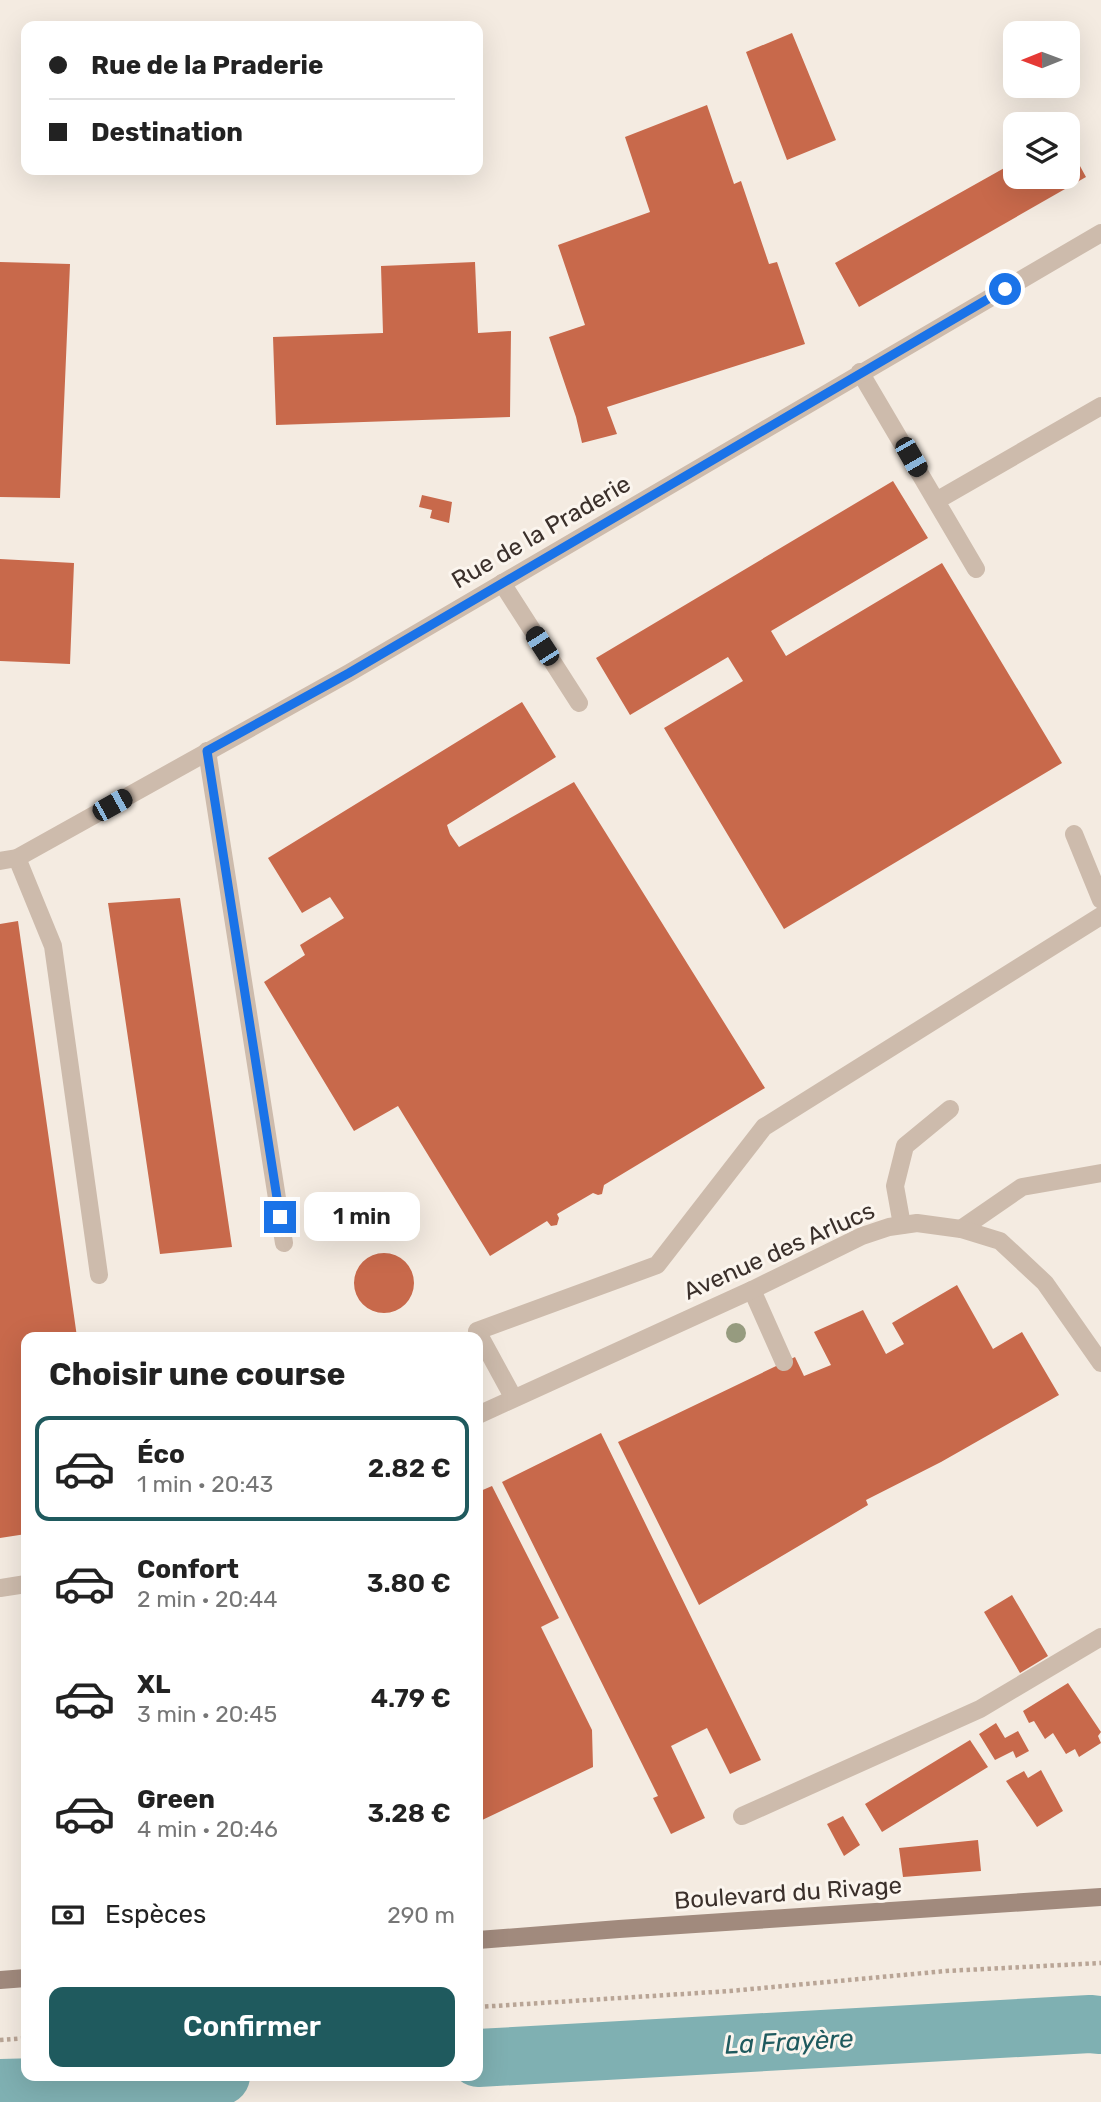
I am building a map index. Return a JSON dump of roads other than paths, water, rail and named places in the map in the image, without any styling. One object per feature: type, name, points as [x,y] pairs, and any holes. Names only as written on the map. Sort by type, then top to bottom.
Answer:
[{"type":"main road","name":"Boulevard du Rivage","points":[[483,1940],[619,1928],[1101,1897]]},
{"type":"main road","points":[[0,1980],[21,1978]]},
{"type":"street","name":"Rue de la Praderie","points":[[8,860],[349,673],[1101,233]]},
{"type":"street","points":[[860,372],[976,569]]},
{"type":"street","points":[[936,501],[1101,406]]},
{"type":"street","points":[[502,583],[579,703]]},
{"type":"street","points":[[207,751],[284,1243]]},
{"type":"street","points":[[1074,834],[1101,900]]},
{"type":"street","points":[[8,860],[53,946],[99,1275]]},
{"type":"street","points":[[478,1332],[657,1265],[764,1127],[1101,916]]},
{"type":"street","points":[[902,1225],[895,1186],[905,1146],[950,1109]]},
{"type":"street","points":[[961,1229],[1022,1187],[1101,1173]]},
{"type":"street","name":"Avenue des Arlucs","points":[[483,1412],[752,1290],[862,1236],[889,1227],[917,1223],[961,1229],[1000,1241],[1045,1283],[1101,1363]]},
{"type":"street","points":[[752,1290],[783,1362]]},
{"type":"street","points":[[483,1342],[513,1397]]},
{"type":"street","points":[[0,1588],[21,1585]]},
{"type":"street","points":[[743,1816],[980,1709],[1101,1636]]},
{"type":"waterway","name":"La Frayère","points":[[483,2058],[1101,2025]]},
{"type":"waterway","name":"La Frayère","points":[[0,2088],[149,2081]]},
{"type":"waterway","points":[[33,2102],[77,2086]]}]
